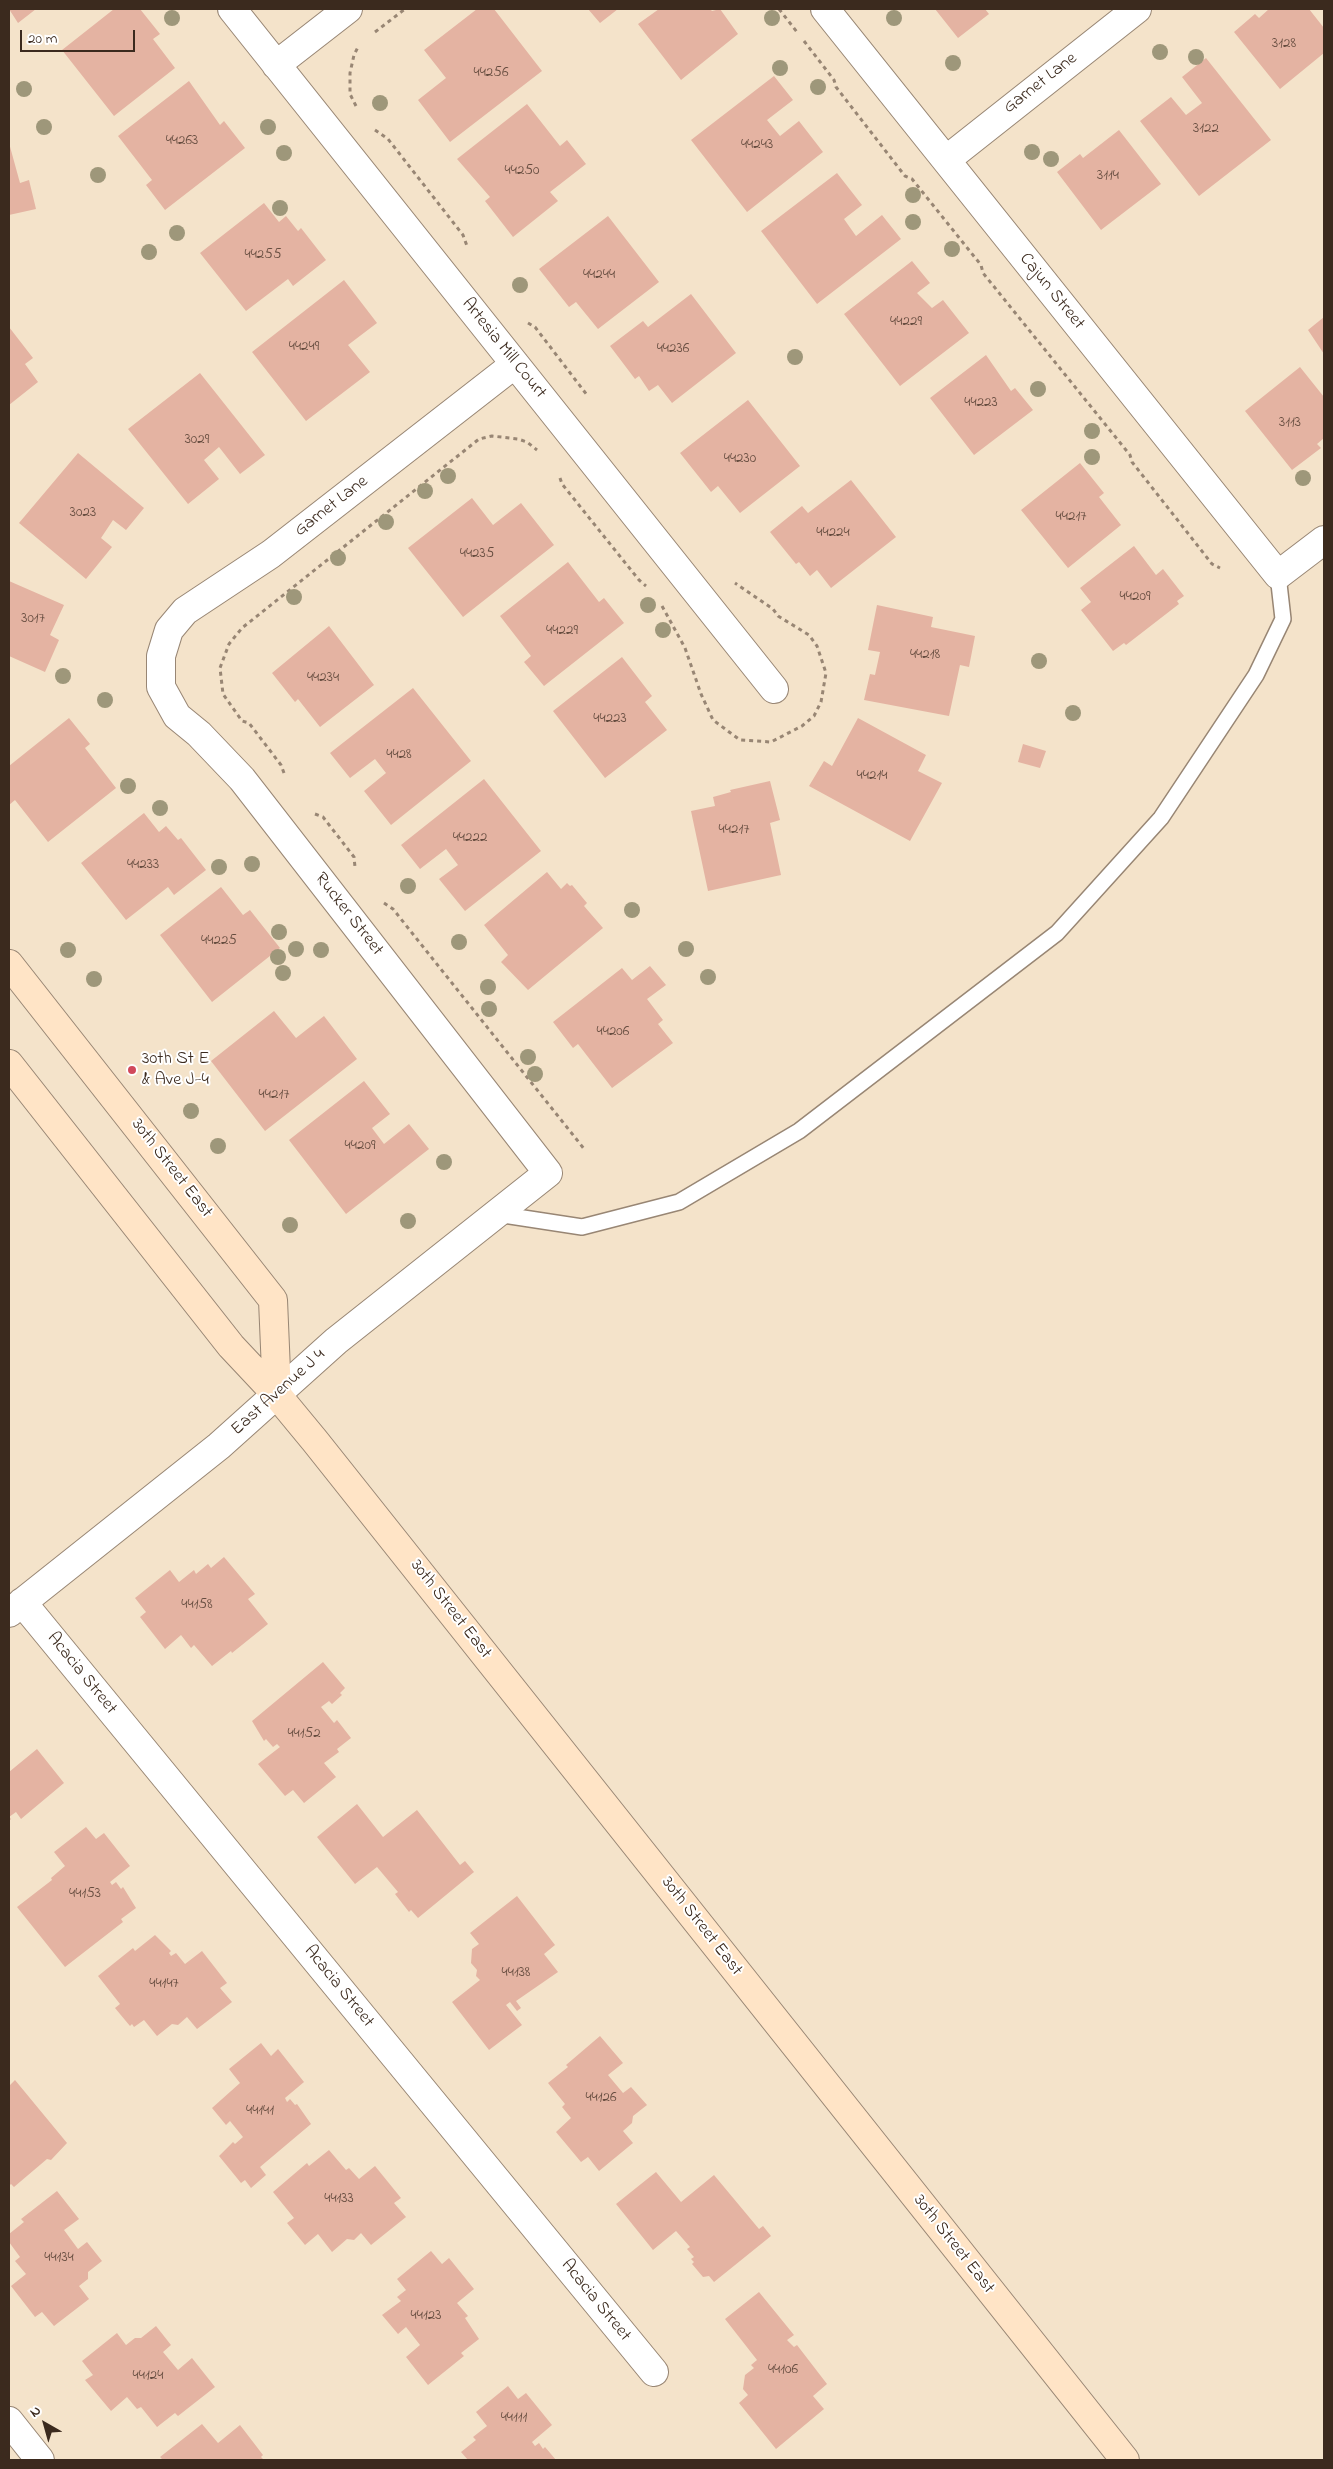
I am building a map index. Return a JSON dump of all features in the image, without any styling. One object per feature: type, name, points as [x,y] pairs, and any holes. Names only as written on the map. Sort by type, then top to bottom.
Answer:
[{"type":"main road","name":"30th Street East","points":[[9,964],[274,1300],[277,1395]]},
{"type":"main road","name":"30th Street East","points":[[9,1064],[231,1346],[277,1395],[315,1441],[1125,2460]]},
{"type":"street","name":"Artesia Mill Court","points":[[232,9],[774,689]]},
{"type":"street","points":[[276,65],[348,9]]},
{"type":"street","name":"Cajun Street","points":[[825,9],[1278,575]]},
{"type":"street","name":"Garnet Lane","points":[[946,160],[1137,9]]},
{"type":"street","name":"Garnet Lane","points":[[161,656],[169,630],[184,611],[271,554],[515,364]]},
{"type":"street","points":[[1278,575],[1324,540]]},
{"type":"street","name":"Rucker Street","points":[[161,656],[161,687],[177,716],[199,734],[242,779],[548,1173]]},
{"type":"street","name":"East Avenue J 4","points":[[16,1608],[219,1446],[336,1341],[548,1173]]},
{"type":"street","name":"Acacia Street","points":[[16,1608],[654,2372]]},
{"type":"street","points":[[9,2421],[40,2460]]},
{"type":"lane","points":[[497,1214],[582,1227],[679,1202],[799,1131],[1057,933],[1161,818],[1256,675],[1283,620],[1278,575]]},
{"type":"path","points":[[368,37],[405,9]]},
{"type":"path","points":[[779,9],[905,176],[912,178],[981,265],[982,273],[1130,455],[1132,462],[1212,564],[1220,568]]},
{"type":"path","points":[[359,110],[350,94],[350,73],[354,54],[360,43]]},
{"type":"path","points":[[371,125],[377,133],[388,139],[463,235],[465,244],[471,252]]},
{"type":"path","points":[[525,321],[535,327],[588,397]]},
{"type":"path","points":[[288,779],[281,766],[249,723],[242,721],[223,694],[220,668],[228,644],[242,628],[479,439],[492,436],[518,439],[531,445],[540,454]]},
{"type":"path","points":[[555,472],[562,484],[633,573],[650,591]]},
{"type":"path","points":[[659,602],[685,648],[701,694],[713,720],[740,740],[771,742],[802,726],[814,716],[822,702],[825,687],[826,673],[823,660],[809,635],[778,616],[773,609],[729,577]]},
{"type":"path","points":[[310,808],[315,815],[323,817],[354,857],[355,866],[361,874]]},
{"type":"path","points":[[379,897],[392,909],[585,1150]]},
{"type":"building","points":[[9,9],[36,9],[18,23]]},
{"type":"building","points":[[114,9],[140,9],[160,34],[153,39],[175,68],[114,116],[62,50]]},
{"type":"building","points":[[477,9],[494,9],[542,71],[450,142],[418,100],[446,78],[424,50]]},
{"type":"building","points":[[588,9],[618,9],[600,23]]},
{"type":"building","points":[[659,9],[710,9],[712,11],[720,9],[738,34],[681,80],[638,24]]},
{"type":"building","points":[[935,9],[985,9],[989,14],[958,38]]},
{"type":"building","points":[[1269,9],[1309,9],[1324,28],[1324,53],[1280,89],[1234,32],[1255,14],[1259,18]]},
{"type":"building","points":[[1206,58],[1271,140],[1199,196],[1140,121],[1171,97],[1186,115],[1202,103],[1182,77]]},
{"type":"building","points":[[774,76],[793,100],[767,120],[780,136],[799,121],[823,152],[747,212],[691,140]]},
{"type":"building","points":[[189,81],[220,125],[224,121],[245,148],[165,210],[146,185],[152,180],[118,136]]},
{"type":"building","points":[[527,104],[560,146],[567,140],[586,164],[550,192],[558,201],[513,237],[485,201],[490,197],[457,159]]},
{"type":"building","points":[[1119,130],[1161,184],[1101,230],[1057,172],[1080,154],[1083,158]]},
{"type":"building","points":[[9,143],[20,183],[29,180],[36,209],[9,215]]},
{"type":"building","points":[[837,173],[862,205],[844,219],[856,236],[882,215],[901,239],[817,304],[761,231]]},
{"type":"building","points":[[264,203],[279,222],[286,216],[298,231],[301,228],[326,260],[293,286],[288,279],[246,311],[200,253]]},
{"type":"building","points":[[608,216],[659,282],[598,329],[576,302],[569,307],[539,269]]},
{"type":"building","points":[[912,261],[930,283],[917,293],[932,308],[943,300],[969,333],[900,386],[844,314]]},
{"type":"building","points":[[344,280],[377,323],[348,345],[370,372],[306,421],[252,352]]},
{"type":"building","points":[[691,294],[736,353],[672,403],[658,385],[649,391],[639,376],[635,379],[610,346],[643,321],[648,327]]},
{"type":"building","points":[[1324,317],[1324,354],[1308,330]]},
{"type":"building","points":[[9,327],[33,358],[25,364],[38,382],[9,405]]},
{"type":"building","points":[[986,355],[1011,391],[1015,388],[1033,410],[974,455],[930,398]]},
{"type":"building","points":[[1300,367],[1324,397],[1324,438],[1317,444],[1321,448],[1292,470],[1245,411]]},
{"type":"building","points":[[200,373],[265,455],[240,474],[219,447],[204,460],[219,479],[188,504],[128,429]]},
{"type":"building","points":[[748,400],[800,466],[740,513],[718,486],[711,492],[680,453]]},
{"type":"building","points":[[78,453],[144,508],[126,530],[113,520],[101,538],[112,547],[86,579],[19,523]]},
{"type":"building","points":[[1080,463],[1104,493],[1099,497],[1121,525],[1068,568],[1021,510]]},
{"type":"building","points":[[851,480],[896,537],[831,588],[817,570],[810,576],[799,562],[796,564],[770,532],[802,506],[808,513]]},
{"type":"building","points":[[472,498],[493,525],[521,503],[554,545],[463,617],[408,548]]},
{"type":"building","points":[[1134,546],[1156,575],[1163,569],[1184,596],[1177,601],[1179,604],[1126,645],[1124,643],[1113,651],[1081,610],[1091,602],[1080,588]]},
{"type":"building","points":[[568,562],[599,602],[604,598],[624,623],[544,686],[524,662],[531,656],[500,616]]},
{"type":"building","points":[[9,581],[64,605],[50,635],[59,640],[45,672],[9,656]]},
{"type":"building","points":[[877,605],[933,617],[931,627],[975,636],[969,667],[960,665],[949,716],[864,700],[870,674],[875,675],[880,652],[868,650]]},
{"type":"building","points":[[329,626],[374,685],[320,727],[298,699],[295,702],[272,673]]},
{"type":"building","points":[[622,657],[652,696],[645,702],[667,730],[605,778],[553,711]]},
{"type":"building","points":[[413,688],[471,761],[391,825],[364,791],[386,773],[375,759],[350,778],[330,753]]},
{"type":"building","points":[[69,718],[90,744],[85,748],[116,788],[48,842],[15,800],[9,805],[9,766]]},
{"type":"building","points":[[858,718],[926,755],[918,771],[942,783],[910,841],[809,786],[824,761],[832,766]]},
{"type":"building","points":[[1023,744],[1046,751],[1040,768],[1018,762]]},
{"type":"building","points":[[484,779],[541,851],[465,911],[439,879],[458,865],[446,849],[420,869],[401,845]]},
{"type":"building","points":[[770,781],[780,820],[770,823],[781,875],[708,891],[691,811],[715,806],[713,797],[731,792],[730,790]]},
{"type":"building","points":[[144,813],[159,832],[166,826],[178,840],[181,838],[206,870],[174,895],[168,887],[126,920],[81,863]]},
{"type":"building","points":[[547,872],[561,889],[567,883],[570,886],[572,885],[587,903],[584,906],[603,928],[528,990],[501,962],[508,955],[484,925]]},
{"type":"building","points":[[221,887],[243,915],[250,910],[280,948],[212,1002],[160,935]]},
{"type":"building","points":[[650,966],[666,985],[647,999],[663,1020],[658,1024],[673,1043],[612,1088],[578,1044],[573,1048],[553,1022],[622,968],[632,980]]},
{"type":"building","points":[[274,1011],[296,1038],[324,1016],[357,1059],[265,1131],[211,1061]]},
{"type":"building","points":[[364,1081],[390,1114],[372,1128],[384,1144],[409,1124],[429,1149],[346,1214],[289,1140]]},
{"type":"building","points":[[224,1557],[255,1594],[248,1599],[268,1624],[232,1653],[231,1651],[212,1666],[194,1645],[191,1648],[181,1635],[165,1649],[140,1617],[146,1612],[135,1598],[170,1570],[179,1582],[194,1570],[196,1574],[208,1564],[211,1568]]},
{"type":"building","points":[[323,1662],[345,1688],[340,1693],[342,1695],[332,1704],[329,1701],[321,1707],[334,1723],[337,1720],[351,1738],[337,1749],[339,1752],[324,1763],[336,1777],[304,1803],[293,1790],[285,1796],[258,1764],[280,1747],[277,1744],[273,1747],[266,1739],[264,1741],[252,1721]]},
{"type":"building","points":[[37,1749],[64,1783],[21,1819],[16,1812],[9,1817],[9,1772]]},
{"type":"building","points":[[357,1804],[383,1837],[417,1810],[460,1865],[465,1861],[474,1872],[418,1918],[411,1910],[409,1912],[395,1894],[398,1892],[377,1867],[355,1884],[317,1837]]},
{"type":"building","points":[[86,1827],[96,1839],[104,1833],[130,1866],[110,1882],[112,1885],[116,1882],[121,1889],[123,1887],[136,1908],[121,1919],[123,1922],[65,1967],[17,1907],[52,1880],[51,1878],[65,1866],[54,1852]]},
{"type":"building","points":[[517,1896],[555,1945],[544,1954],[558,1972],[516,2001],[521,2008],[517,2011],[510,2002],[506,2005],[522,2025],[489,2050],[452,2002],[480,1980],[476,1976],[477,1970],[471,1963],[472,1949],[479,1944],[470,1933]]},
{"type":"building","points":[[155,1935],[171,1951],[169,1953],[171,1956],[176,1953],[185,1964],[202,1951],[227,1983],[220,1988],[232,2002],[197,2029],[187,2017],[178,2025],[172,2024],[157,2036],[144,2020],[134,2027],[132,2024],[130,2026],[115,2008],[120,2004],[98,1976],[133,1948],[135,1951]]},
{"type":"building","points":[[600,2036],[623,2063],[608,2075],[623,2093],[631,2087],[647,2105],[633,2116],[632,2123],[623,2131],[633,2143],[599,2171],[588,2157],[581,2162],[556,2132],[571,2118],[562,2107],[565,2104],[548,2083],[568,2067],[566,2065]]},
{"type":"building","points":[[261,2043],[271,2056],[278,2049],[304,2082],[285,2098],[287,2102],[290,2099],[295,2105],[297,2104],[311,2124],[260,2167],[266,2175],[251,2188],[245,2180],[241,2183],[219,2156],[233,2142],[235,2144],[243,2137],[230,2121],[226,2125],[212,2108],[240,2083],[229,2069]]},
{"type":"building","points":[[15,2080],[67,2143],[51,2160],[47,2159],[14,2187],[11,2184],[9,2186],[9,2086]]},
{"type":"building","points":[[329,2150],[346,2170],[349,2168],[359,2179],[375,2166],[401,2198],[394,2203],[406,2217],[371,2245],[361,2233],[354,2240],[347,2239],[332,2252],[318,2234],[305,2245],[287,2223],[294,2218],[273,2192],[307,2163],[309,2166]]},
{"type":"building","points":[[656,2172],[681,2202],[714,2175],[759,2229],[763,2226],[771,2236],[714,2282],[709,2276],[703,2277],[692,2264],[694,2262],[691,2259],[694,2257],[687,2249],[690,2247],[676,2231],[653,2250],[616,2204]]},
{"type":"building","points":[[57,2191],[79,2219],[64,2230],[78,2249],[87,2242],[102,2261],[88,2272],[88,2279],[79,2286],[89,2299],[54,2326],[42,2312],[35,2317],[11,2286],[26,2274],[15,2261],[20,2257],[9,2242],[9,2234],[24,2222],[21,2219]]},
{"type":"building","points":[[431,2251],[442,2264],[449,2258],[474,2289],[457,2303],[468,2316],[465,2318],[479,2339],[461,2353],[464,2356],[428,2385],[406,2357],[420,2345],[406,2327],[398,2334],[382,2315],[401,2301],[397,2297],[406,2290],[397,2279]]},
{"type":"building","points":[[759,2292],[794,2335],[787,2340],[794,2347],[797,2345],[827,2384],[813,2396],[824,2409],[776,2449],[739,2403],[748,2395],[743,2389],[745,2375],[754,2368],[751,2365],[757,2360],[725,2319]]},
{"type":"building","points":[[156,2326],[171,2345],[163,2352],[178,2370],[192,2358],[215,2387],[178,2416],[175,2413],[157,2427],[141,2407],[137,2409],[127,2397],[111,2411],[85,2380],[93,2375],[82,2361],[117,2333],[126,2345],[135,2338],[141,2338]]},
{"type":"building","points":[[508,2386],[518,2399],[526,2393],[552,2425],[532,2442],[535,2446],[539,2443],[543,2449],[545,2447],[556,2460],[468,2460],[461,2452],[476,2440],[473,2437],[487,2426],[476,2412]]},
{"type":"building","points":[[202,2424],[218,2443],[240,2425],[263,2455],[261,2457],[264,2460],[163,2460],[160,2457]]},
{"type":"place","name":"30th St E & Ave J-4","points":[[132,1070]]}]
